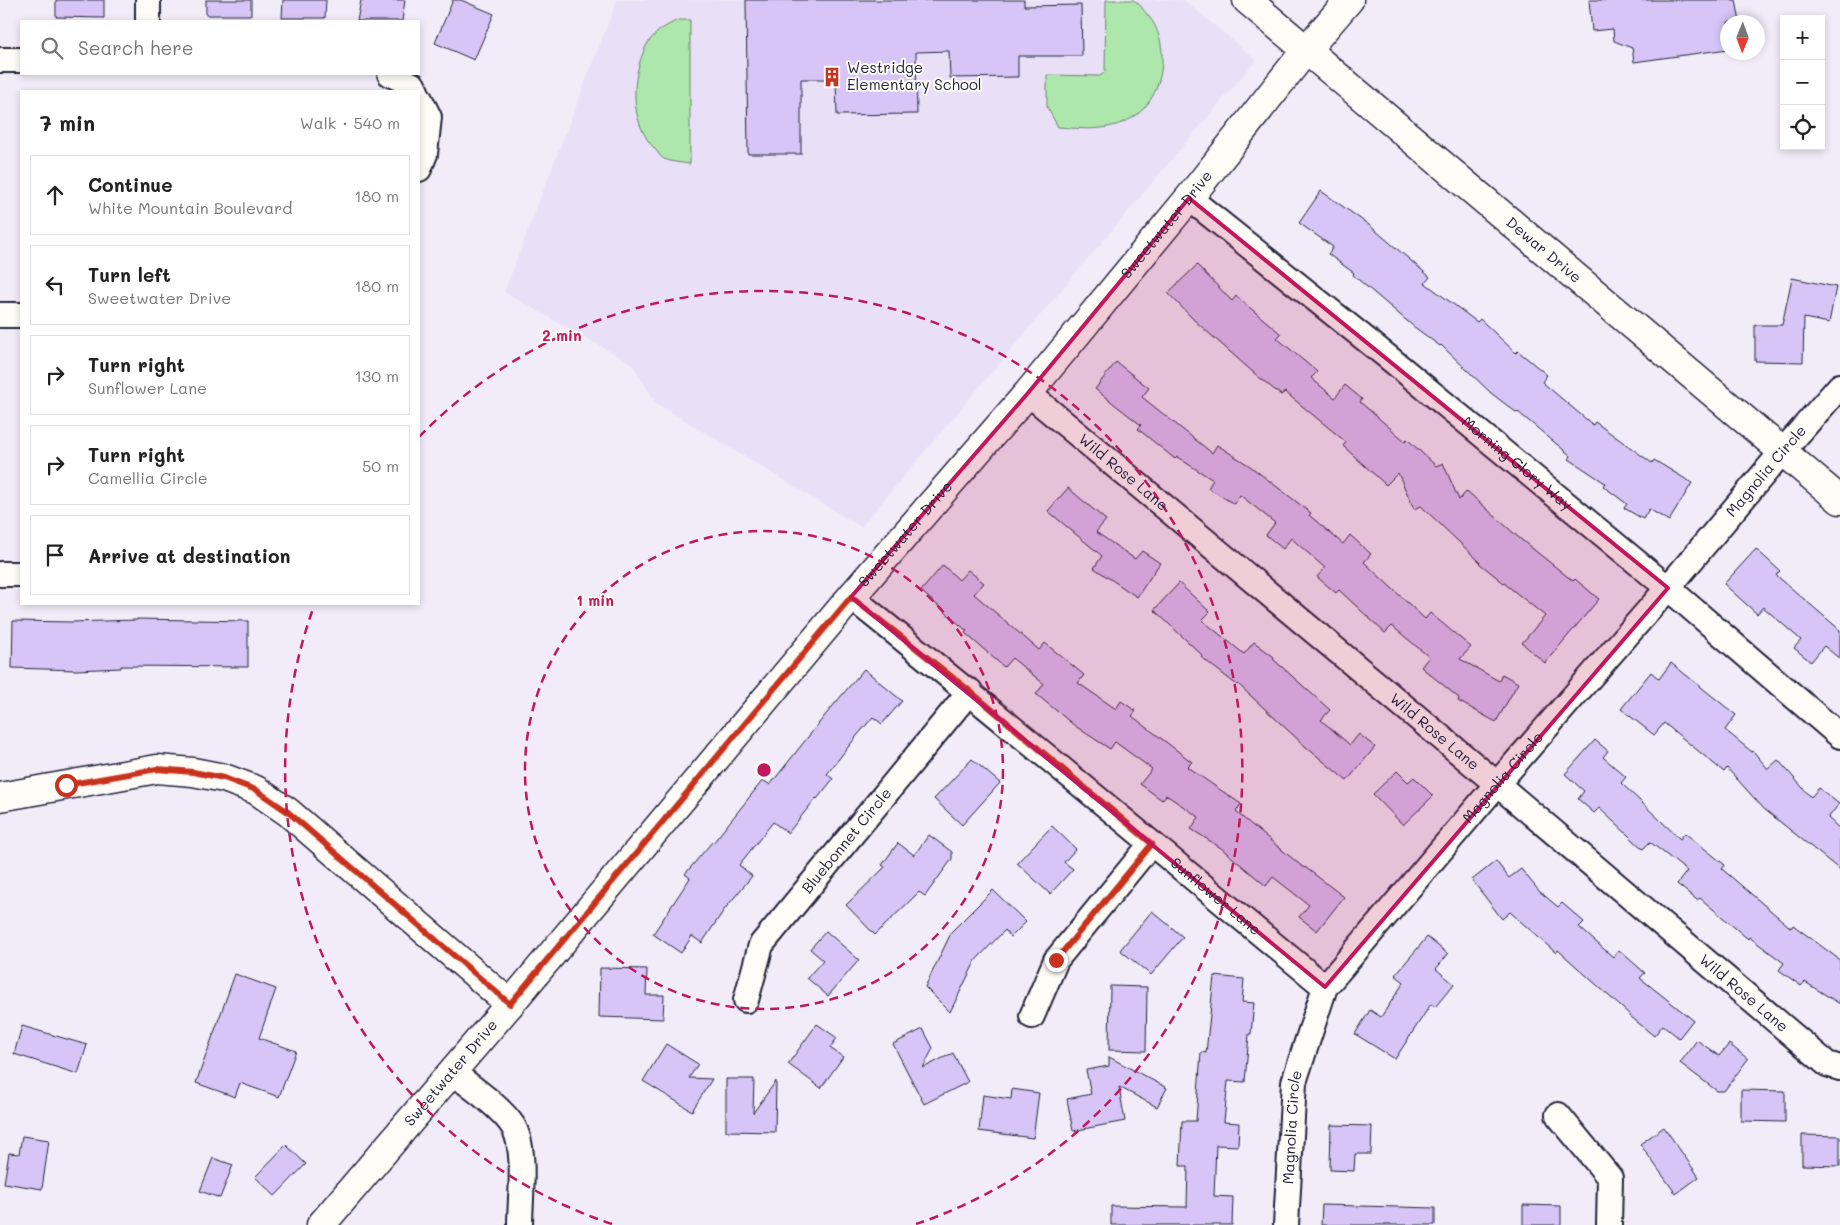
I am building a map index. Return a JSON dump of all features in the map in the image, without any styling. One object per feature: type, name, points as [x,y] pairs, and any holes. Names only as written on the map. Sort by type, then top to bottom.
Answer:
[{"type":"street","points":[[148,0],[148,20]]},
{"type":"street","name":"Dewar Drive","points":[[1247,0],[1840,500]]},
{"type":"street","name":"Sweetwater Drive","points":[[321,1225],[510,1004],[851,597],[1028,393],[1189,198],[1306,50],[1349,0]]},
{"type":"street","points":[[0,60],[20,60]]},
{"type":"street","points":[[392,75],[413,85],[416,90]]},
{"type":"street","points":[[420,166],[425,154],[424,107]]},
{"type":"street","name":"Morning Glory Way","points":[[1189,198],[1389,358],[1668,588],[1840,736]]},
{"type":"street","points":[[0,316],[20,315]]},
{"type":"street","name":"Magnolia Circle","points":[[1286,1225],[1294,1082],[1325,988],[1497,784],[1668,588],[1840,386]]},
{"type":"street","name":"Wild Rose Lane","points":[[1028,393],[1497,784],[1827,1064],[1840,1068]]},
{"type":"street","points":[[0,574],[20,574]]},
{"type":"street","name":"Sunflower Lane","points":[[851,597],[970,691],[1325,988]]},
{"type":"street","name":"Bluebonnet Circle","points":[[746,1000],[761,945],[970,691]]},
{"type":"street","points":[[0,797],[157,769],[193,772],[224,778],[256,790],[288,812],[510,1004]]},
{"type":"street","points":[[1032,1016],[1056,960],[1152,844]]},
{"type":"street","points":[[452,1072],[501,1112],[513,1126],[520,1147],[520,1225]]},
{"type":"street","points":[[1558,1116],[1610,1178],[1609,1225]]},
{"type":"highlighted area","points":[[1189,198],[1668,588],[1325,987],[851,597],[1028,393]]},
{"type":"shaded area","points":[[617,0],[1184,0],[1256,60],[861,527],[656,403],[631,363],[504,292]]},
{"type":"green space","points":[[1106,0],[1133,0],[1137,2],[1154,24],[1160,38],[1162,50],[1160,76],[1156,89],[1150,101],[1142,110],[1132,118],[1114,126],[1105,128],[1058,127],[1047,107],[1047,75],[1100,76],[1105,72]]},
{"type":"green space","points":[[678,20],[690,20],[690,164],[667,160],[660,155],[646,137],[640,125],[635,98],[637,71],[646,46],[660,30]]},
{"type":"building","points":[[56,0],[104,0],[104,18],[56,17]]},
{"type":"building","points":[[206,0],[251,0],[251,15],[206,15]]},
{"type":"building","points":[[283,0],[326,0],[325,18],[282,18]]},
{"type":"building","points":[[361,0],[405,0],[402,20],[357,20]]},
{"type":"building","points":[[453,0],[461,0],[494,14],[474,60],[435,43]]},
{"type":"building","name":"Westridge Elementary School","points":[[746,0],[1024,0],[1024,6],[1081,5],[1082,56],[1018,56],[1018,77],[950,78],[949,51],[916,52],[917,114],[837,115],[836,79],[801,79],[801,154],[748,154]]},
{"type":"building","points":[[1589,0],[1736,0],[1739,15],[1720,15],[1720,50],[1634,62],[1632,48],[1614,41],[1613,29],[1592,31]]},
{"type":"building","points":[[1321,191],[1369,225],[1430,277],[1425,283],[1477,322],[1480,319],[1516,353],[1518,351],[1547,375],[1542,382],[1593,425],[1595,422],[1652,463],[1654,460],[1692,483],[1669,521],[1649,509],[1643,519],[1624,508],[1627,504],[1603,486],[1605,483],[1569,459],[1571,456],[1518,412],[1491,393],[1441,345],[1413,326],[1353,275],[1354,273],[1328,254],[1333,247],[1299,223]]},
{"type":"building","points":[[1197,265],[1232,301],[1236,296],[1281,334],[1277,338],[1317,372],[1311,378],[1335,398],[1345,385],[1362,399],[1360,402],[1405,441],[1407,439],[1436,466],[1443,463],[1459,500],[1467,491],[1518,537],[1573,581],[1575,579],[1599,599],[1545,663],[1522,643],[1545,616],[1479,563],[1421,506],[1414,509],[1398,473],[1386,485],[1343,446],[1346,442],[1285,392],[1281,395],[1254,373],[1194,320],[1168,293]]},
{"type":"building","points":[[1792,278],[1836,287],[1829,323],[1804,318],[1803,362],[1755,361],[1755,325],[1782,325]]},
{"type":"building","points":[[1116,362],[1149,388],[1142,397],[1212,453],[1217,445],[1250,466],[1311,513],[1309,515],[1343,544],[1350,535],[1371,554],[1364,562],[1425,619],[1430,613],[1471,647],[1460,659],[1499,681],[1502,674],[1518,683],[1496,722],[1458,701],[1459,698],[1421,667],[1429,657],[1392,626],[1385,633],[1339,590],[1336,593],[1317,577],[1325,568],[1291,538],[1283,549],[1266,535],[1275,523],[1240,495],[1234,504],[1208,488],[1213,480],[1177,457],[1175,459],[1138,429],[1141,425],[1095,389]]},
{"type":"building","points":[[1068,488],[1106,520],[1096,532],[1135,559],[1142,551],[1160,563],[1137,597],[1094,568],[1102,556],[1048,511]]},
{"type":"building","points":[[1756,549],[1780,571],[1776,575],[1840,630],[1840,659],[1824,646],[1811,662],[1794,648],[1801,640],[1763,607],[1757,614],[1724,584]]},
{"type":"building","points":[[943,565],[959,580],[968,570],[984,583],[974,594],[1039,650],[1045,643],[1084,675],[1078,683],[1116,709],[1121,701],[1136,711],[1132,716],[1192,762],[1187,767],[1241,804],[1236,812],[1304,868],[1344,897],[1317,931],[1299,917],[1309,905],[1273,877],[1266,886],[1221,848],[1191,829],[1199,817],[1166,795],[1162,800],[1140,784],[1152,769],[1115,742],[1110,749],[1075,726],[1036,694],[1044,684],[1012,658],[1004,667],[965,633],[967,631],[921,591]]},
{"type":"building","points":[[1179,583],[1210,612],[1202,620],[1244,654],[1254,642],[1274,657],[1273,659],[1330,710],[1321,720],[1350,745],[1359,734],[1375,747],[1347,781],[1306,747],[1238,684],[1201,657],[1202,655],[1154,610]]},
{"type":"building","points":[[137,619],[248,621],[248,667],[121,666],[121,668],[76,670],[12,668],[13,621],[71,622]]},
{"type":"building","points":[[1671,663],[1736,715],[1725,730],[1753,751],[1768,769],[1778,760],[1811,797],[1819,788],[1839,804],[1828,818],[1840,829],[1840,870],[1764,809],[1727,768],[1724,772],[1664,723],[1654,735],[1621,709],[1651,672],[1659,679]]},
{"type":"building","points":[[864,669],[902,701],[882,724],[873,717],[827,774],[833,779],[788,833],[773,822],[739,865],[752,876],[724,910],[702,943],[692,936],[681,953],[653,934],[690,878],[685,874],[713,843],[763,780],[770,785]]},
{"type":"building","points":[[1595,740],[1608,751],[1603,757],[1626,777],[1621,783],[1680,839],[1685,833],[1725,865],[1722,869],[1791,928],[1793,925],[1840,960],[1840,1004],[1805,982],[1801,986],[1779,970],[1784,963],[1749,937],[1748,939],[1700,898],[1697,900],[1677,884],[1687,871],[1650,842],[1643,849],[1599,808],[1594,813],[1578,799],[1584,791],[1565,774]]},
{"type":"building","points":[[972,759],[1000,783],[962,825],[934,799]]},
{"type":"building","points":[[1397,771],[1408,782],[1414,777],[1433,796],[1403,825],[1373,794]]},
{"type":"building","points":[[1052,826],[1076,849],[1064,862],[1073,869],[1050,894],[1017,863]]},
{"type":"building","points":[[929,835],[952,852],[952,859],[925,896],[919,892],[875,935],[846,905],[885,867],[882,865],[898,843],[914,855]]},
{"type":"building","points":[[1496,861],[1509,878],[1521,869],[1539,891],[1558,907],[1562,903],[1584,922],[1579,927],[1613,957],[1619,950],[1645,973],[1640,978],[1693,1020],[1679,1038],[1663,1025],[1654,1036],[1558,950],[1556,953],[1510,912],[1502,919],[1472,880]]},
{"type":"building","points":[[993,890],[1026,922],[1011,937],[1005,930],[976,960],[950,1012],[925,987],[952,931]]},
{"type":"building","points":[[1152,911],[1183,937],[1151,975],[1120,950]]},
{"type":"building","points":[[826,931],[859,960],[828,996],[807,978],[823,960],[810,949]]},
{"type":"building","points":[[1427,937],[1448,954],[1436,969],[1454,984],[1435,1007],[1431,1004],[1395,1059],[1355,1034],[1370,1010],[1381,1017],[1404,982],[1395,975]]},
{"type":"building","points":[[600,968],[647,969],[646,995],[664,995],[663,1019],[599,1017]]},
{"type":"building","points":[[235,974],[276,989],[259,1038],[296,1051],[279,1097],[240,1083],[235,1097],[196,1083]]},
{"type":"building","points":[[1214,976],[1244,979],[1242,1002],[1254,1003],[1245,1082],[1228,1081],[1224,1122],[1239,1123],[1238,1146],[1216,1145],[1214,1196],[1233,1197],[1232,1225],[1111,1225],[1111,1206],[1187,1207],[1188,1166],[1180,1166],[1182,1121],[1196,1121],[1201,1052],[1206,1053]]},
{"type":"building","points":[[1110,986],[1147,987],[1146,1051],[1109,1050]]},
{"type":"building","points":[[817,1024],[837,1038],[830,1048],[843,1057],[821,1088],[788,1064]]},
{"type":"building","points":[[22,1026],[87,1045],[78,1074],[14,1054]]},
{"type":"building","points":[[923,1029],[933,1048],[923,1068],[953,1053],[968,1082],[924,1104],[893,1044]]},
{"type":"building","points":[[1697,1040],[1719,1056],[1729,1044],[1748,1059],[1724,1091],[1717,1091],[1680,1063]]},
{"type":"building","points":[[666,1044],[698,1064],[689,1078],[712,1079],[692,1111],[643,1081]]},
{"type":"building","points":[[1109,1057],[1167,1088],[1157,1107],[1119,1087],[1125,1121],[1073,1131],[1067,1099],[1091,1094],[1086,1070],[1109,1066]]},
{"type":"building","points":[[726,1079],[754,1079],[753,1113],[776,1081],[775,1132],[726,1131]]},
{"type":"building","points":[[1012,1089],[1039,1093],[1033,1138],[979,1131],[983,1095],[1011,1099]]},
{"type":"building","points":[[1741,1090],[1785,1091],[1785,1122],[1741,1121]]},
{"type":"building","points":[[1331,1125],[1372,1126],[1371,1154],[1355,1154],[1354,1171],[1330,1170]]},
{"type":"building","points":[[1664,1127],[1699,1177],[1676,1194],[1640,1144]]},
{"type":"building","points":[[1802,1135],[1840,1136],[1840,1166],[1802,1165]]},
{"type":"building","points":[[22,1136],[49,1140],[42,1189],[4,1183],[9,1153],[19,1154]]},
{"type":"building","points":[[286,1145],[306,1164],[275,1196],[255,1177]]},
{"type":"building","points":[[213,1158],[233,1165],[220,1198],[200,1191]]},
{"type":"building","points":[[1322,1205],[1435,1208],[1435,1225],[1321,1225]]},
{"type":"building","points":[[1523,1205],[1561,1206],[1561,1225],[1523,1225]]},
{"type":"place","name":"Westridge Elementary School","points":[[832,77]]},
{"type":"route","points":[[66,785],[157,769],[193,772],[224,778],[256,790],[288,812],[510,1004],[851,597],[970,691],[1152,844],[1056,960]]}]
